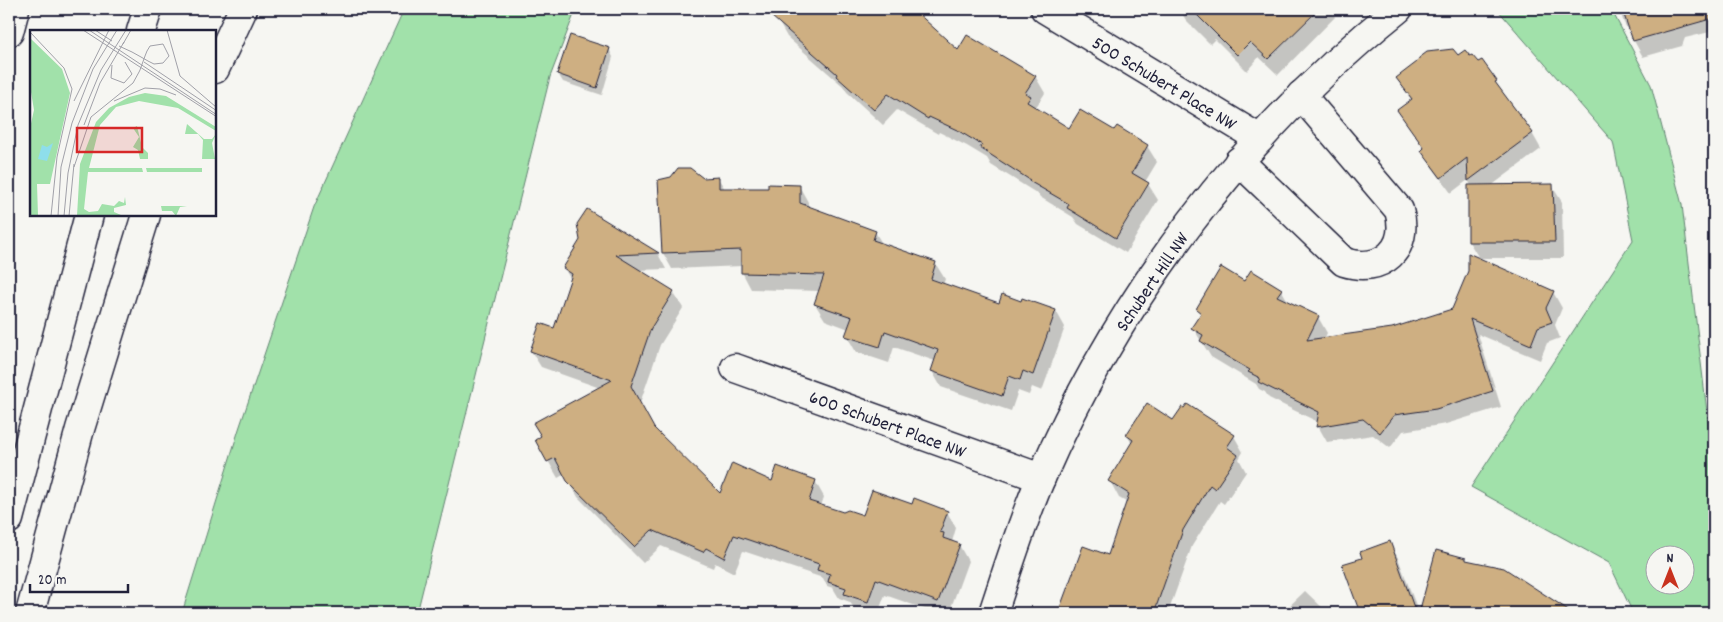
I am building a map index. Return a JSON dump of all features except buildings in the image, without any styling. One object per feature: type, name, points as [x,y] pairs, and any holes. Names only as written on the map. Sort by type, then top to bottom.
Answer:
[{"type":"main road","points":[[9,32],[15,9]]},
{"type":"main road","points":[[141,30],[148,9]]},
{"type":"main road","points":[[216,30],[224,9]]},
{"type":"main road","points":[[216,67],[243,9]]},
{"type":"main road","name":"500 Schubert Place NW","points":[[1045,9],[1260,139]]},
{"type":"main road","name":"Schubert Hill NW","points":[[993,613],[1019,533],[1041,478],[1095,368],[1139,295],[1192,221],[1240,160],[1301,95],[1398,9]]},
{"type":"main road","points":[[1240,160],[1344,262],[1356,266],[1369,266],[1381,262],[1391,254],[1398,245],[1402,234],[1399,210],[1301,95]]},
{"type":"main road","points":[[9,520],[89,216]]},
{"type":"main road","points":[[30,613],[80,429],[146,216]]},
{"type":"main road","name":"600 Schubert Place NW","points":[[735,368],[1041,478]]},
{"type":"green space","points":[[404,9],[576,9],[550,77],[417,613],[182,613],[239,429],[314,207]]},
{"type":"green space","points":[[1497,9],[1611,9],[1651,85],[1682,205],[1714,470],[1714,613],[1633,613],[1609,563],[1471,487],[1633,240],[1613,142]]}]
